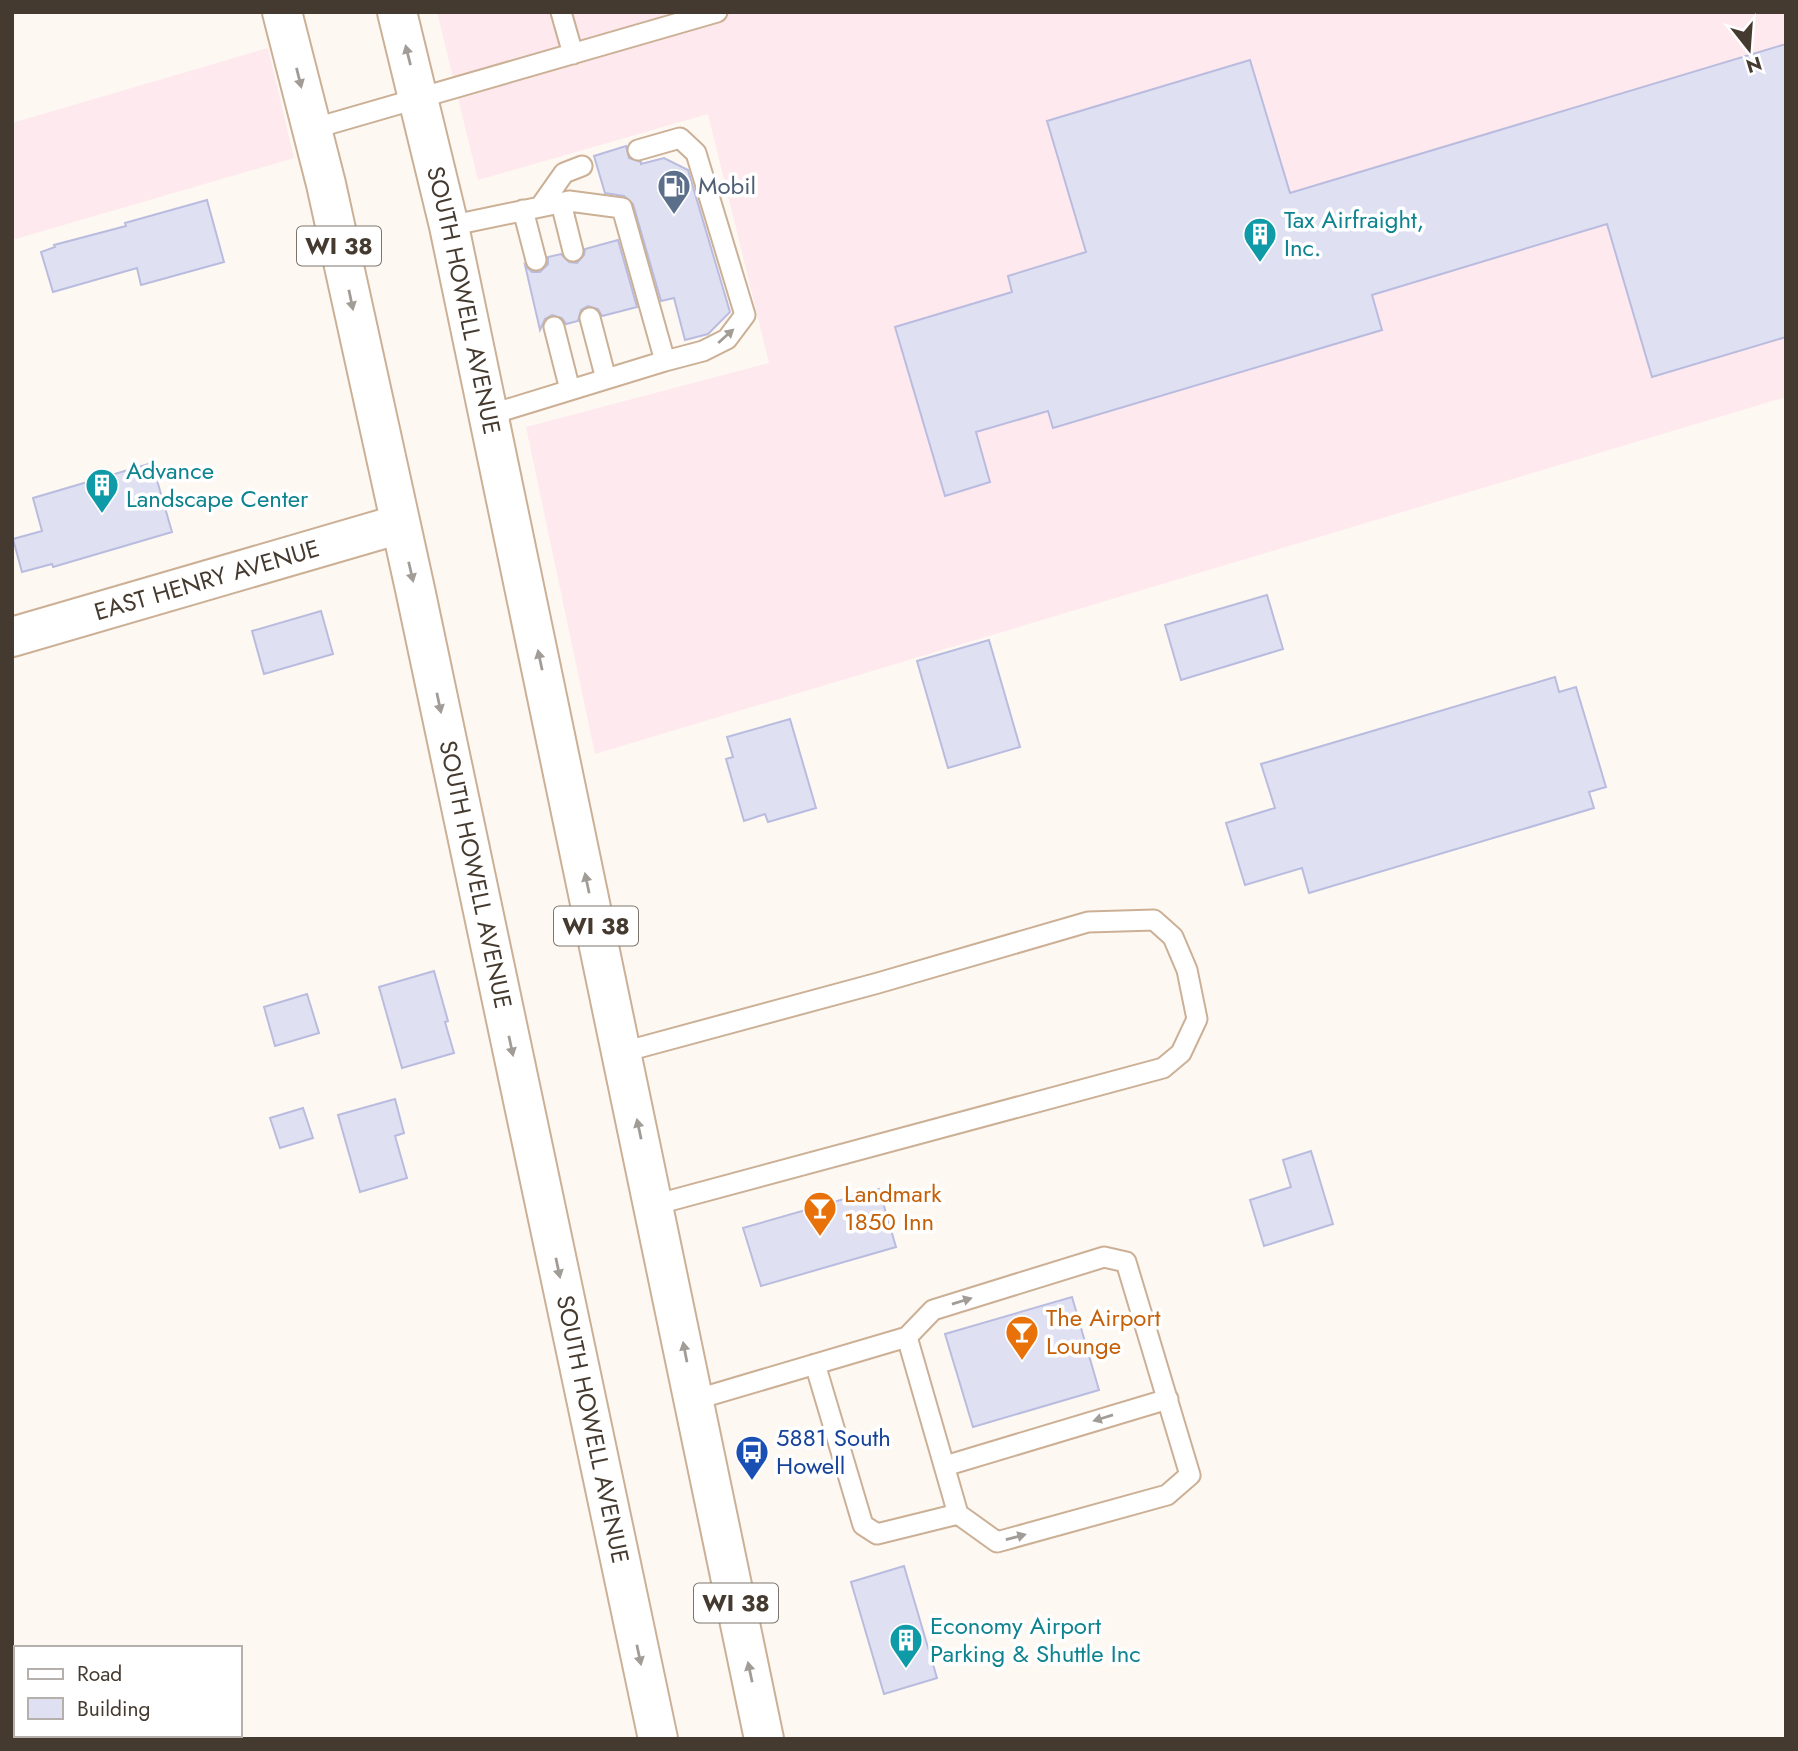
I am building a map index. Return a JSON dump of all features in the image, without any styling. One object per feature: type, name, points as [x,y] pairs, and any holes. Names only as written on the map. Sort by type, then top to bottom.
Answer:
[{"type":"main road","name":"SOUTH HOWELL AVENUE","points":[[282,12],[312,129],[400,524],[658,1739]]},
{"type":"main road","name":"SOUTH HOWELL AVENUE","points":[[397,12],[449,226],[764,1739]]},
{"type":"main road","name":"EAST HENRY AVENUE","points":[[12,637],[400,524]]},
{"type":"lane","points":[[561,12],[573,54]]},
{"type":"lane","points":[[312,129],[718,12]]},
{"type":"lane","points":[[489,415],[703,351],[727,339],[745,315],[696,153],[680,138],[638,150]]},
{"type":"lane","points":[[536,260],[531,209],[564,173],[582,166]]},
{"type":"lane","points":[[449,226],[569,201],[622,208],[665,361]]},
{"type":"lane","points":[[561,203],[573,251]]},
{"type":"lane","points":[[590,318],[606,379]]},
{"type":"lane","points":[[554,327],[570,390]]},
{"type":"lane","points":[[623,1052],[865,987],[1088,922],[1154,920],[1172,937],[1187,970],[1197,1019],[1181,1053],[1163,1068],[654,1205]]},
{"type":"lane","points":[[694,1400],[907,1337],[933,1310],[1104,1257],[1126,1262],[1190,1475],[1167,1495],[997,1542],[958,1514],[907,1337]]},
{"type":"lane","points":[[816,1364],[863,1525],[877,1534],[958,1514]]},
{"type":"lane","points":[[945,1466],[1168,1399]]},
{"type":"shaded area","points":[[437,12],[1786,12],[1786,397],[595,754],[526,427],[769,363],[708,114],[478,180]]},
{"type":"shaded area","points":[[268,48],[294,158],[12,240],[12,123]]},
{"type":"building","name":"Tax Airfraight, Inc.","points":[[1786,44],[1786,337],[1652,377],[1607,224],[1372,295],[1382,330],[1053,428],[1048,411],[976,432],[990,482],[945,496],[895,327],[1012,292],[1008,276],[1086,252],[1047,121],[1250,60],[1290,193]]},
{"type":"building","points":[[626,146],[629,158],[641,164],[664,158],[688,170],[730,312],[708,334],[685,340],[674,298],[661,301],[633,204],[624,196],[605,193],[594,156]]},
{"type":"building","points":[[207,200],[224,262],[141,285],[137,268],[53,292],[41,252],[55,247],[54,245]]},
{"type":"building","points":[[618,240],[637,307],[602,316],[598,309],[588,306],[581,310],[578,321],[566,324],[562,318],[552,315],[545,319],[540,330],[525,265],[532,272],[540,272],[548,264],[548,257],[561,254],[569,262],[577,263],[584,255],[585,249]]},
{"type":"building","name":"Advance Landscape Center","points":[[152,463],[172,532],[53,567],[52,564],[22,572],[13,539],[42,531],[33,498]]},
{"type":"building","points":[[1267,595],[1283,649],[1181,680],[1165,625]]},
{"type":"building","points":[[321,611],[333,654],[264,674],[252,631]]},
{"type":"building","points":[[989,640],[1020,747],[948,768],[917,661]]},
{"type":"building","points":[[1555,677],[1559,692],[1576,687],[1606,787],[1589,792],[1594,808],[1309,893],[1302,868],[1245,885],[1226,823],[1275,808],[1261,764]]},
{"type":"building","points":[[790,719],[816,808],[768,822],[765,814],[744,821],[726,759],[733,757],[727,737]]},
{"type":"building","points":[[434,971],[454,1053],[402,1068],[379,987]]},
{"type":"building","points":[[307,994],[319,1033],[275,1046],[264,1007]]},
{"type":"building","points":[[395,1099],[404,1133],[395,1136],[407,1178],[360,1192],[338,1115]]},
{"type":"building","points":[[303,1108],[313,1138],[280,1148],[270,1118]]},
{"type":"building","points":[[1311,1151],[1333,1224],[1264,1246],[1250,1200],[1291,1187],[1283,1160]]},
{"type":"building","name":"Landmark 1850 Inn","points":[[879,1189],[896,1247],[761,1286],[743,1228]]},
{"type":"building","name":"The Airport Lounge","points":[[1072,1297],[1099,1390],[973,1427],[945,1334]]},
{"type":"building","points":[[904,1566],[937,1678],[884,1694],[851,1582]]},
{"type":"place","name":"Mobil","points":[[674,216]]},
{"type":"place","name":"Tax Airfraight, Inc.","points":[[1260,264]]},
{"type":"place","name":"Advance Landscape Center","points":[[102,515]]},
{"type":"place","name":"Landmark 1850 Inn","points":[[820,1238]]},
{"type":"place","name":"The Airport Lounge","points":[[1022,1362]]},
{"type":"place","name":"5881 South Howell","points":[[752,1482]]},
{"type":"place","name":"Economy Airport Parking & Shuttle Inc","points":[[906,1670]]}]
